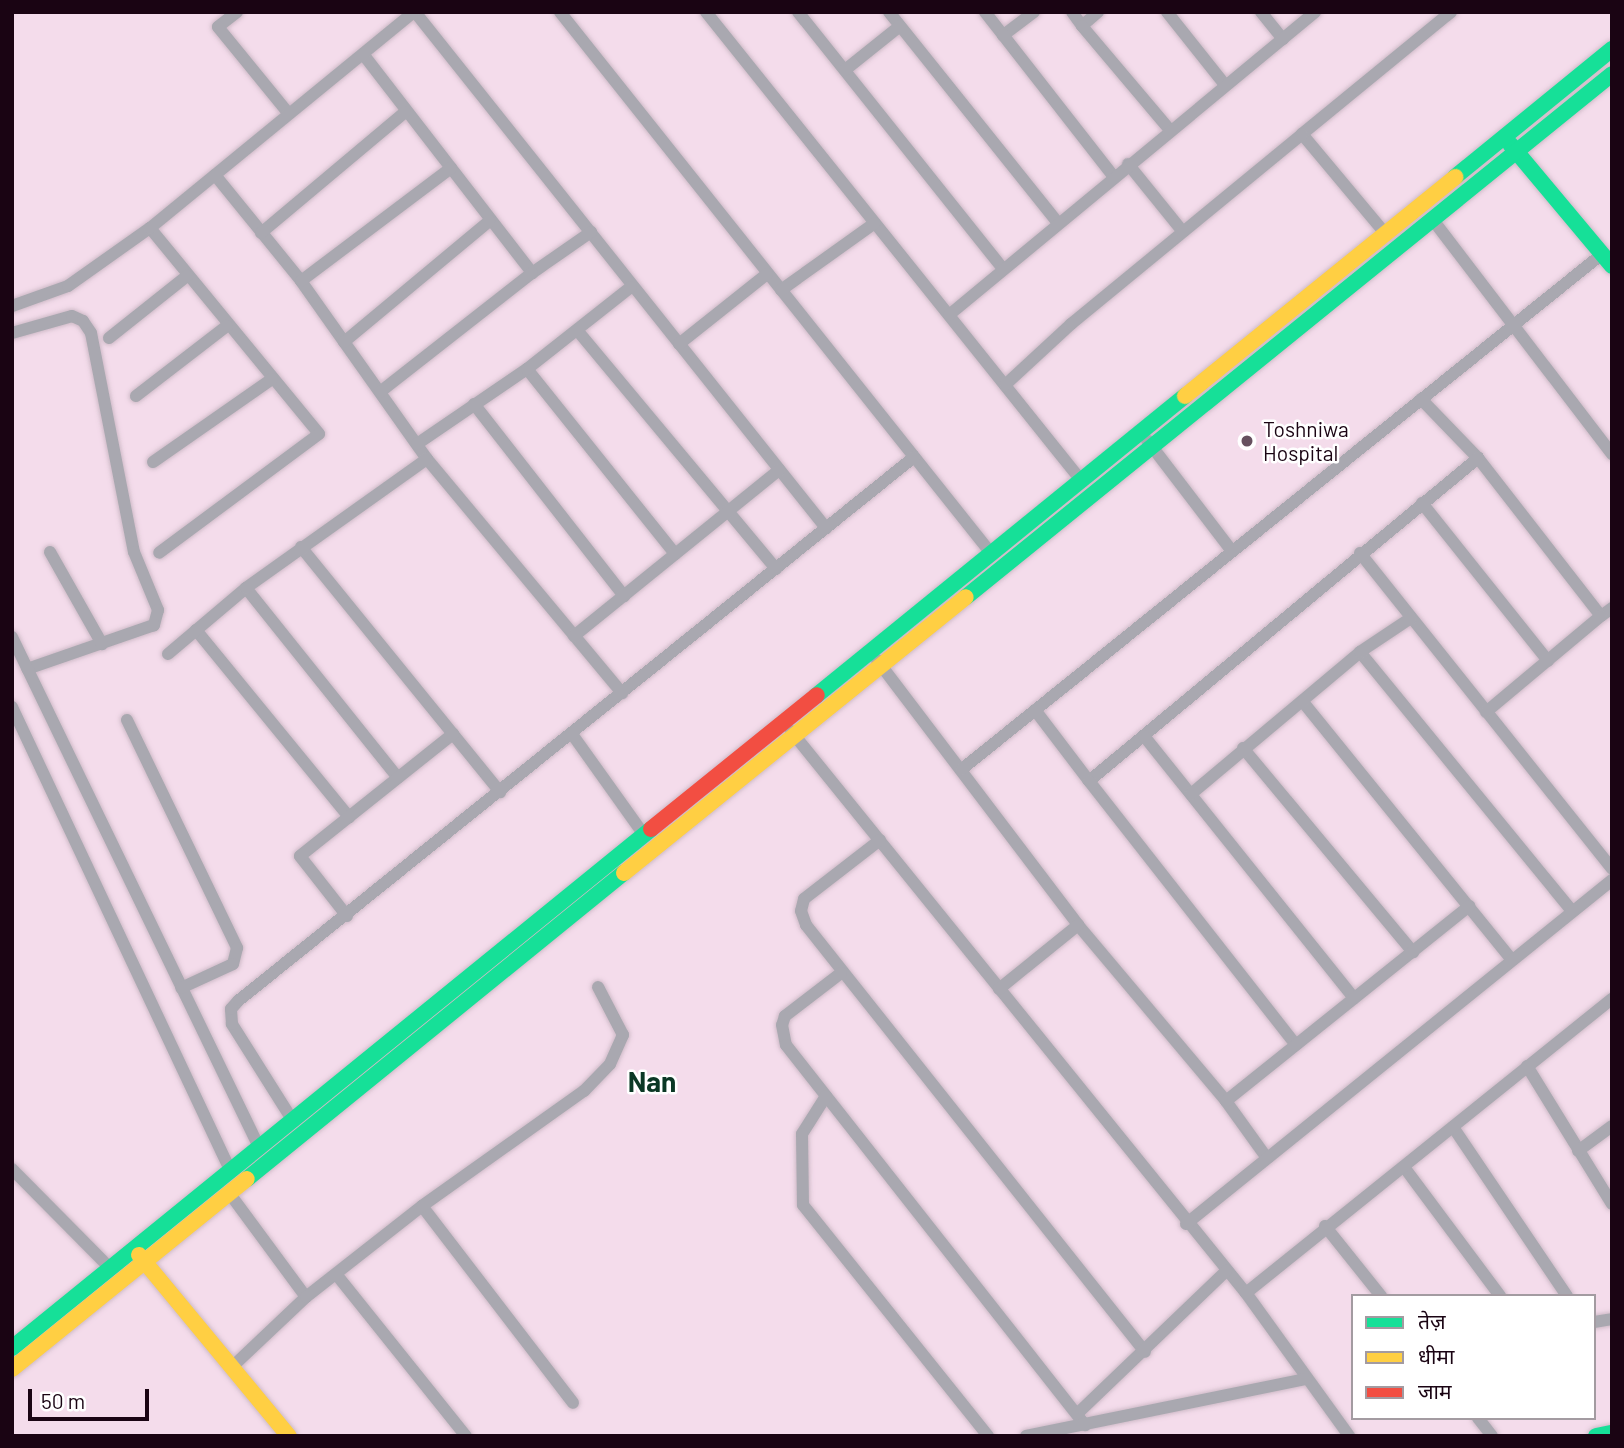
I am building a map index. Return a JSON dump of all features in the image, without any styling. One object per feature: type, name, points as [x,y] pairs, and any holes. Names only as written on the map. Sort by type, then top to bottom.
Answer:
[{"type":"street","points":[[237,12],[218,27],[289,114]]},
{"type":"street","points":[[12,306],[68,286],[150,228],[415,12],[591,232],[631,287],[826,528]]},
{"type":"street","points":[[706,12],[1080,479]]},
{"type":"street","points":[[798,12],[1003,269]]},
{"type":"street","points":[[889,12],[1058,222]]},
{"type":"street","points":[[985,12],[1113,176]]},
{"type":"street","points":[[1003,35],[1034,12]]},
{"type":"street","points":[[1072,12],[1170,130]]},
{"type":"street","points":[[1082,26],[1098,12]]},
{"type":"street","points":[[1167,12],[1225,85]]},
{"type":"street","points":[[1261,12],[1283,38]]},
{"type":"street","points":[[949,315],[1113,176],[1315,12]]},
{"type":"street","points":[[1005,385],[1183,232],[1451,12]]},
{"type":"street","points":[[563,13],[767,274],[990,552]]},
{"type":"street","points":[[845,70],[900,26]]},
{"type":"street","points":[[12,1348],[1612,49]]},
{"type":"street","points":[[363,54],[489,221],[532,273]]},
{"type":"street","points":[[12,1369],[1612,74]]},
{"type":"street","points":[[261,233],[405,112]]},
{"type":"street","points":[[1302,134],[1384,232]]},
{"type":"street","points":[[961,769],[1513,325],[1607,260],[1504,136]]},
{"type":"street","points":[[1128,164],[1183,232]]},
{"type":"street","points":[[301,281],[451,169]]},
{"type":"street","points":[[215,175],[301,281],[427,459],[622,693]]},
{"type":"street","points":[[1433,220],[1612,454]]},
{"type":"street","points":[[344,342],[489,221]]},
{"type":"street","points":[[781,290],[875,223]]},
{"type":"street","points":[[150,228],[227,326],[319,434],[159,553]]},
{"type":"street","points":[[380,392],[532,273],[591,232]]},
{"type":"street","points":[[679,344],[767,274]]},
{"type":"street","points":[[109,338],[187,276]]},
{"type":"street","points":[[417,444],[527,369],[631,287]]},
{"type":"street","points":[[12,333],[72,316],[83,321],[97,348],[130,535],[158,619],[102,644],[27,669]]},
{"type":"street","points":[[136,396],[227,326]]},
{"type":"street","points":[[577,330],[726,513],[776,569]]},
{"type":"street","points":[[527,369],[675,554]]},
{"type":"street","points":[[153,463],[272,379]]},
{"type":"street","points":[[1421,399],[1478,458],[1607,612],[1486,712]]},
{"type":"street","points":[[474,404],[624,596]]},
{"type":"street","points":[[1140,430],[1232,551]]},
{"type":"street","points":[[293,1121],[239,1038],[230,1018],[231,1009],[914,457]]},
{"type":"street","points":[[1089,781],[1360,552],[1478,458]]},
{"type":"street","points":[[168,654],[246,588],[427,459]]},
{"type":"street","points":[[574,636],[779,470]]},
{"type":"street","points":[[1422,503],[1548,662]]},
{"type":"street","points":[[301,547],[500,792]]},
{"type":"street","points":[[50,552],[102,644]]},
{"type":"street","points":[[1360,552],[1612,869]]},
{"type":"street","points":[[246,588],[398,778]]},
{"type":"street","points":[[1191,794],[1360,652],[1411,618]]},
{"type":"street","points":[[196,630],[349,817]]},
{"type":"street","points":[[12,637],[260,1149]]},
{"type":"street","points":[[869,650],[1078,925],[1226,1101],[1267,1158]]},
{"type":"street","points":[[1360,652],[1570,909]]},
{"type":"street","points":[[1303,702],[1512,960]]},
{"type":"street","points":[[12,708],[231,1172]]},
{"type":"street","points":[[1035,710],[1296,1045]]},
{"type":"street","points":[[127,720],[237,948],[233,964],[181,988]]},
{"type":"street","points":[[783,721],[1186,1224],[1246,1293],[1349,1436]]},
{"type":"street","points":[[347,916],[300,856],[453,734]]},
{"type":"street","points":[[572,734],[644,835]]},
{"type":"street","points":[[1144,736],[1354,998]]},
{"type":"street","points":[[1243,748],[1413,951]]},
{"type":"street","points":[[880,840],[804,899],[801,911],[806,925],[1145,1352]]},
{"type":"street","points":[[1186,1224],[1512,960],[1570,909],[1612,880]]},
{"type":"street","points":[[1226,1101],[1469,906]]},
{"type":"street","points":[[999,989],[1078,925]]},
{"type":"street","points":[[841,972],[791,1009],[782,1025],[786,1045],[1081,1419]]},
{"type":"street","points":[[232,1367],[306,1297],[422,1206],[584,1091],[610,1063],[623,1035],[598,987]]},
{"type":"street","points":[[1246,1293],[1325,1226],[1404,1167],[1612,999]]},
{"type":"street","points":[[1527,1066],[1612,1204]]},
{"type":"street","points":[[826,1096],[802,1134],[803,1205],[988,1436]]},
{"type":"street","points":[[1578,1151],[1612,1126]]},
{"type":"street","points":[[1453,1127],[1566,1294]]},
{"type":"street","points":[[1404,1167],[1499,1294]]},
{"type":"street","points":[[12,1169],[111,1269]]},
{"type":"street","points":[[230,1194],[306,1297]]},
{"type":"street","points":[[422,1206],[573,1403]]},
{"type":"street","points":[[1325,1226],[1379,1294]]},
{"type":"street","points":[[134,1250],[289,1436]]},
{"type":"street","points":[[1081,1419],[1226,1271]]},
{"type":"street","points":[[336,1275],[466,1436]]},
{"type":"street","points":[[1026,1436],[1081,1419],[1306,1379]]},
{"type":"street","points":[[1480,1420],[1492,1436]]},
{"type":"street","points":[[1596,1436],[1612,1433]]},
{"type":"traffic: fast","points":[[1455,177],[1612,49]]},
{"type":"traffic: fast","points":[[966,597],[1612,74]]},
{"type":"traffic: fast","points":[[1510,144],[1612,266]]},
{"type":"traffic: fast","points":[[817,695],[1185,396]]},
{"type":"traffic: fast","points":[[12,1348],[651,829]]},
{"type":"traffic: fast","points":[[247,1179],[624,873]]},
{"type":"traffic: fast","points":[[1596,1436],[1612,1433]]},
{"type":"traffic: slow","points":[[1185,396],[1455,177]]},
{"type":"traffic: slow","points":[[624,873],[966,597]]},
{"type":"traffic: slow","points":[[12,1369],[247,1179]]},
{"type":"traffic: slow","points":[[139,1255],[289,1436]]},
{"type":"traffic: jam","points":[[651,829],[817,695]]},
{"type":"place","name":"Toshniwa Hospital","points":[[1247,441]]},
{"type":"district","name":"Nan","points":[[652,1081]]}]
